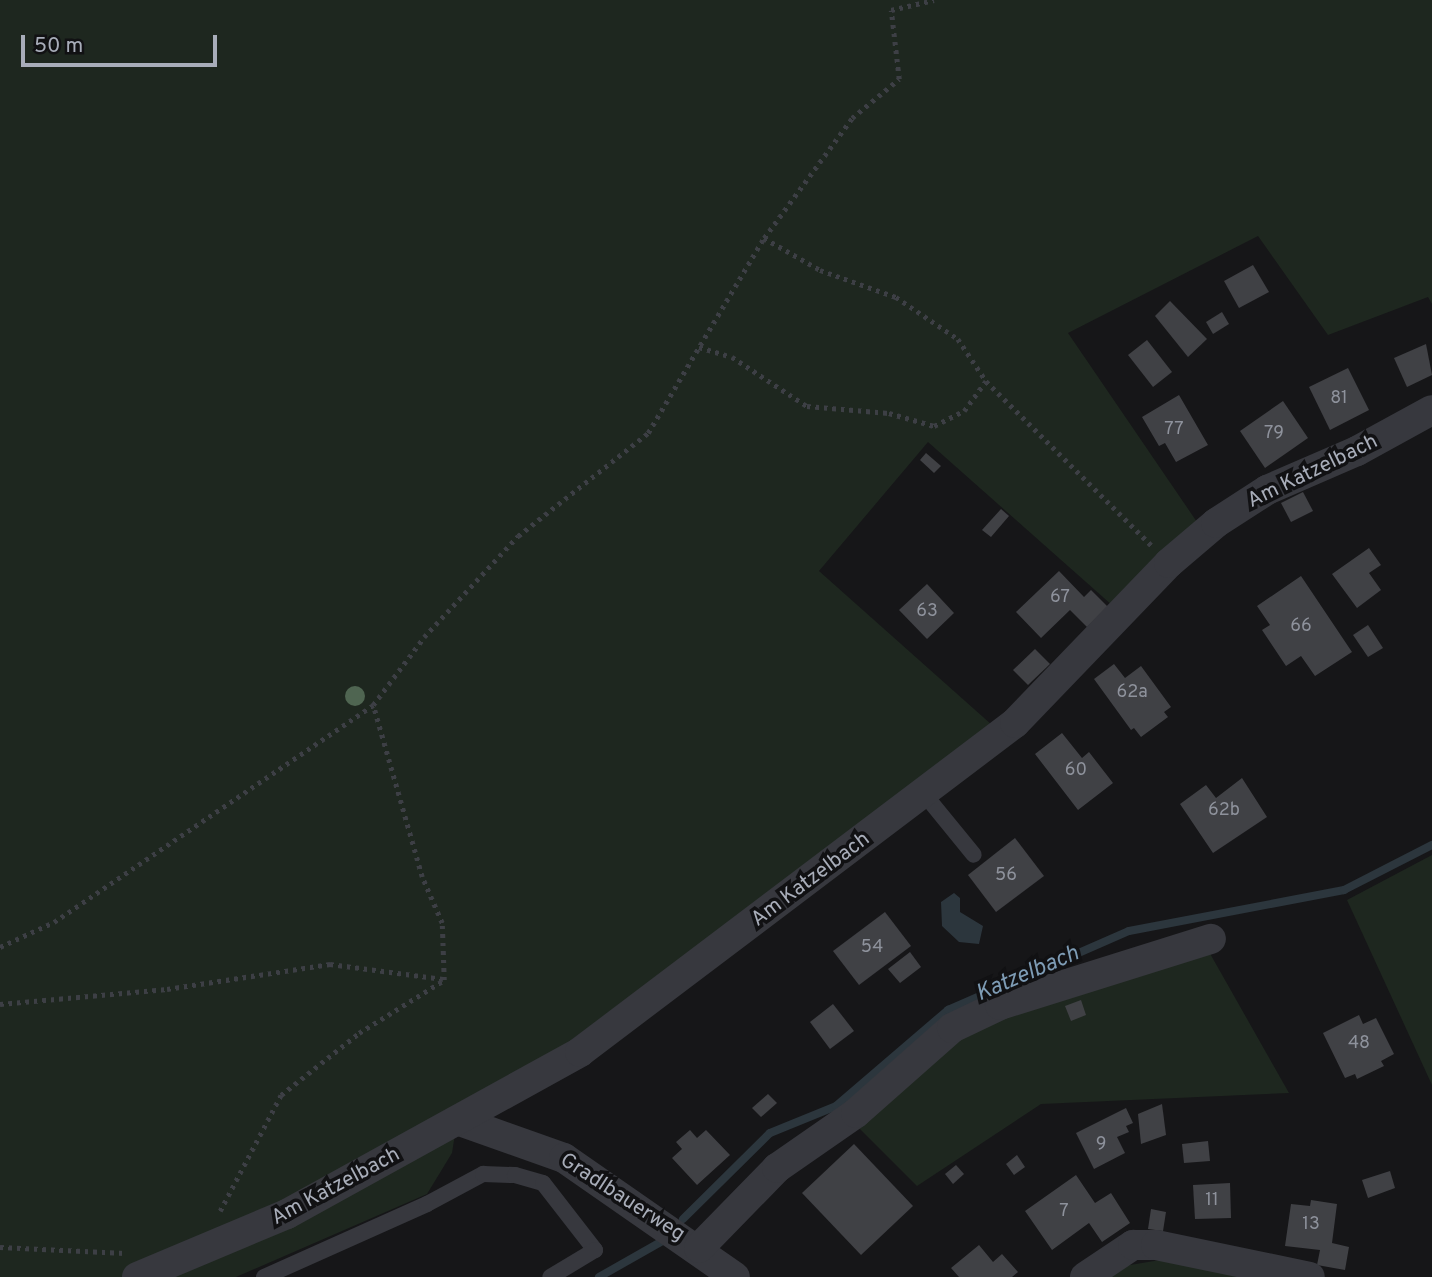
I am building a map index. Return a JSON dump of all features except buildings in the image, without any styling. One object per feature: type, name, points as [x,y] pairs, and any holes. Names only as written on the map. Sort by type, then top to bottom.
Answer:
[{"type":"street","name":"Am Katzelbach","points":[[138,1277],[232,1240],[460,1121],[580,1052],[925,795],[1015,723],[1169,563],[1216,523],[1267,490],[1357,451],[1432,410]]},
{"type":"street","points":[[699,1248],[777,1168],[856,1113],[953,1028],[1000,1006],[1211,939]]},
{"type":"street","name":"Gradlbauerweg","points":[[460,1121],[564,1158],[699,1248],[735,1277]]},
{"type":"street","points":[[1085,1277],[1133,1245],[1156,1245],[1310,1277]]},
{"type":"lane","points":[[925,795],[974,855]]},
{"type":"lane","points":[[264,1277],[428,1204],[483,1174],[515,1175],[543,1184],[596,1250],[550,1277]]},
{"type":"path","points":[[0,947],[54,922],[373,705],[424,637],[517,536],[648,433],[764,238],[852,118],[899,79],[891,10],[934,0]]},
{"type":"path","points":[[764,238],[820,270],[897,297],[958,339],[986,381],[1169,563]]},
{"type":"path","points":[[699,347],[732,357],[807,406],[889,413],[934,426],[964,411],[986,381]]},
{"type":"path","points":[[373,705],[422,877],[442,923],[443,979]]},
{"type":"path","points":[[0,1004],[167,989],[330,964],[443,979]]},
{"type":"path","points":[[232,1240],[218,1215],[281,1095],[359,1033],[443,979]]},
{"type":"path","points":[[0,1247],[123,1252],[166,1267]]},
{"type":"shaded area","points":[[0,0],[1432,0],[1432,304],[1428,297],[1328,335],[1258,236],[1068,333],[1197,522],[1113,606],[928,442],[819,571],[992,725],[569,1042],[460,1102],[452,1153],[427,1194],[236,1277],[0,1277]]},
{"type":"shaded area","points":[[1432,855],[1432,1085],[1347,900]]},
{"type":"shaded area","points":[[954,893],[960,898],[960,912],[983,926],[979,944],[959,942],[942,926],[941,902]]},
{"type":"shaded area","points":[[1208,950],[1289,1093],[1041,1104],[917,1186],[857,1126],[951,1042],[1009,1014]]},
{"type":"shaded area","points":[[1172,1258],[1261,1277],[1102,1277],[1112,1268]]},
{"type":"waterway","name":"Katzelbach","points":[[683,1219],[770,1133],[836,1106],[948,1010],[1129,931],[1344,890],[1432,845]]},
{"type":"waterway","name":"Katzelbach","points":[[599,1277],[664,1240]]}]
